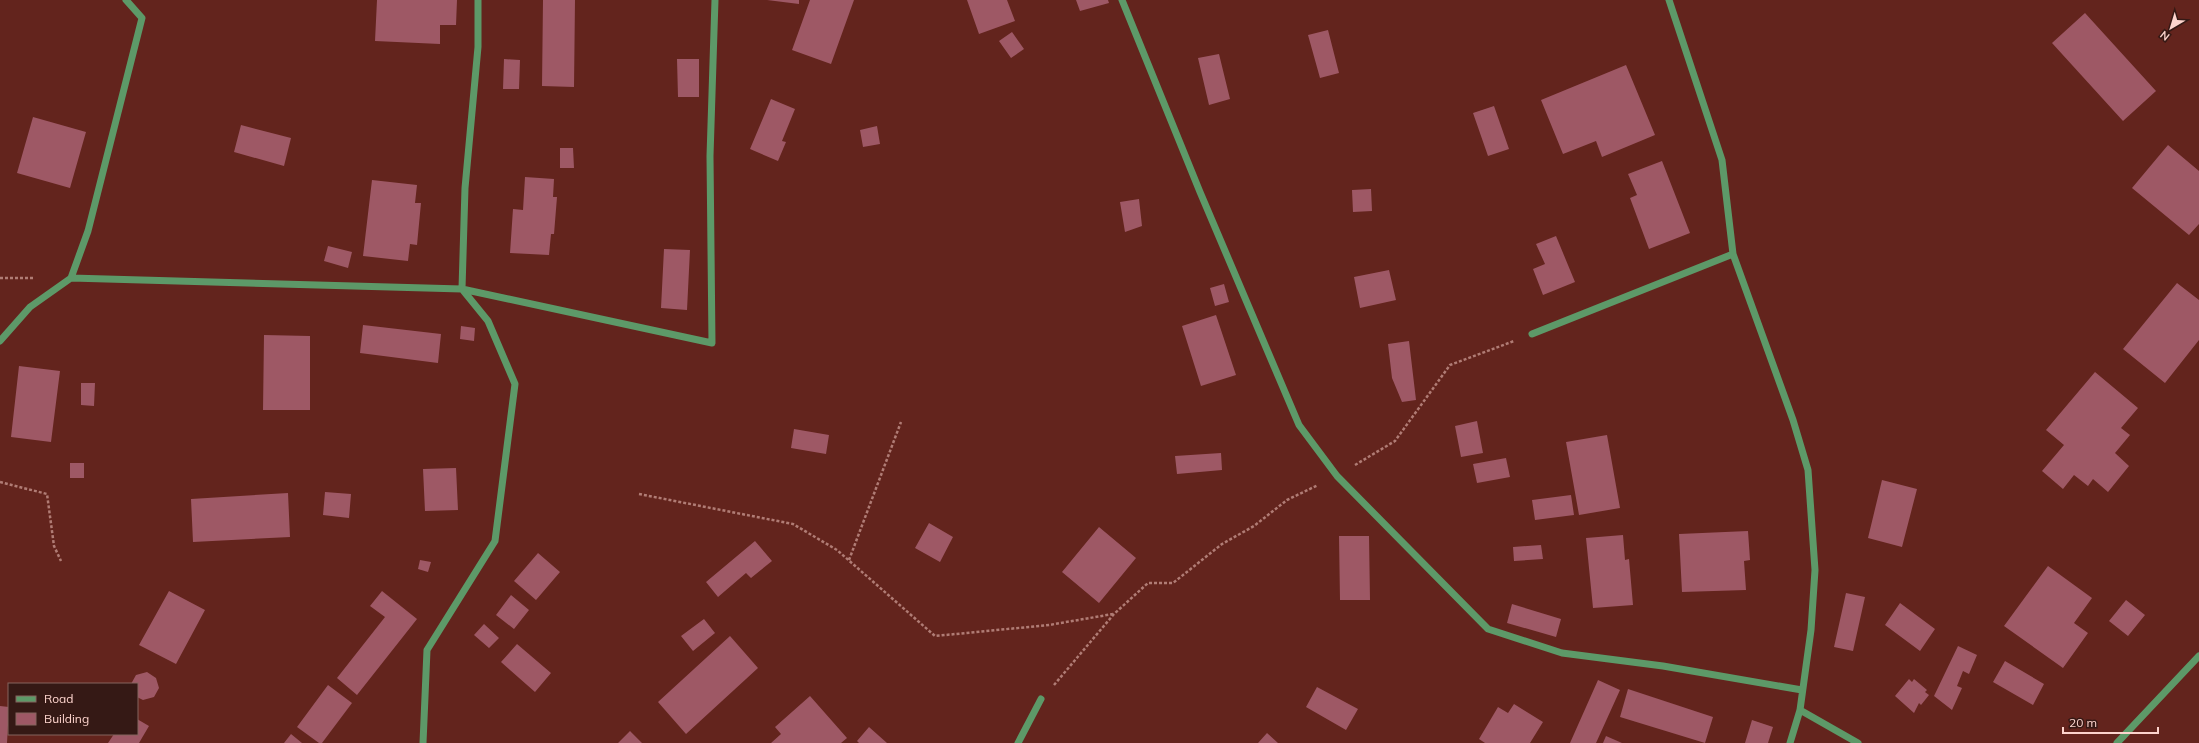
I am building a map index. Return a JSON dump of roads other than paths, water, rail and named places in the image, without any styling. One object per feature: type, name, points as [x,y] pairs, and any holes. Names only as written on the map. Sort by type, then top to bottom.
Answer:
[{"type":"street","points":[[0,341],[30,307],[71,278],[88,231],[142,18],[126,0]]},
{"type":"street","points":[[423,743],[427,650],[495,541],[515,384],[488,320],[462,288],[465,188],[478,47],[478,0]]},
{"type":"street","points":[[71,278],[462,288],[712,343],[710,156],[715,0]]},
{"type":"street","points":[[1122,0],[1200,192],[1299,426],[1337,476],[1488,629],[1562,653],[1663,666],[1802,690]]},
{"type":"street","points":[[1669,0],[1722,160],[1733,254],[1793,420],[1808,470],[1815,570],[1811,630],[1800,710],[1790,743]]},
{"type":"street","points":[[1532,334],[1733,254]]},
{"type":"street","points":[[2117,743],[2199,656]]},
{"type":"street","points":[[1018,743],[1041,699]]},
{"type":"street","points":[[1800,710],[1858,743]]}]
